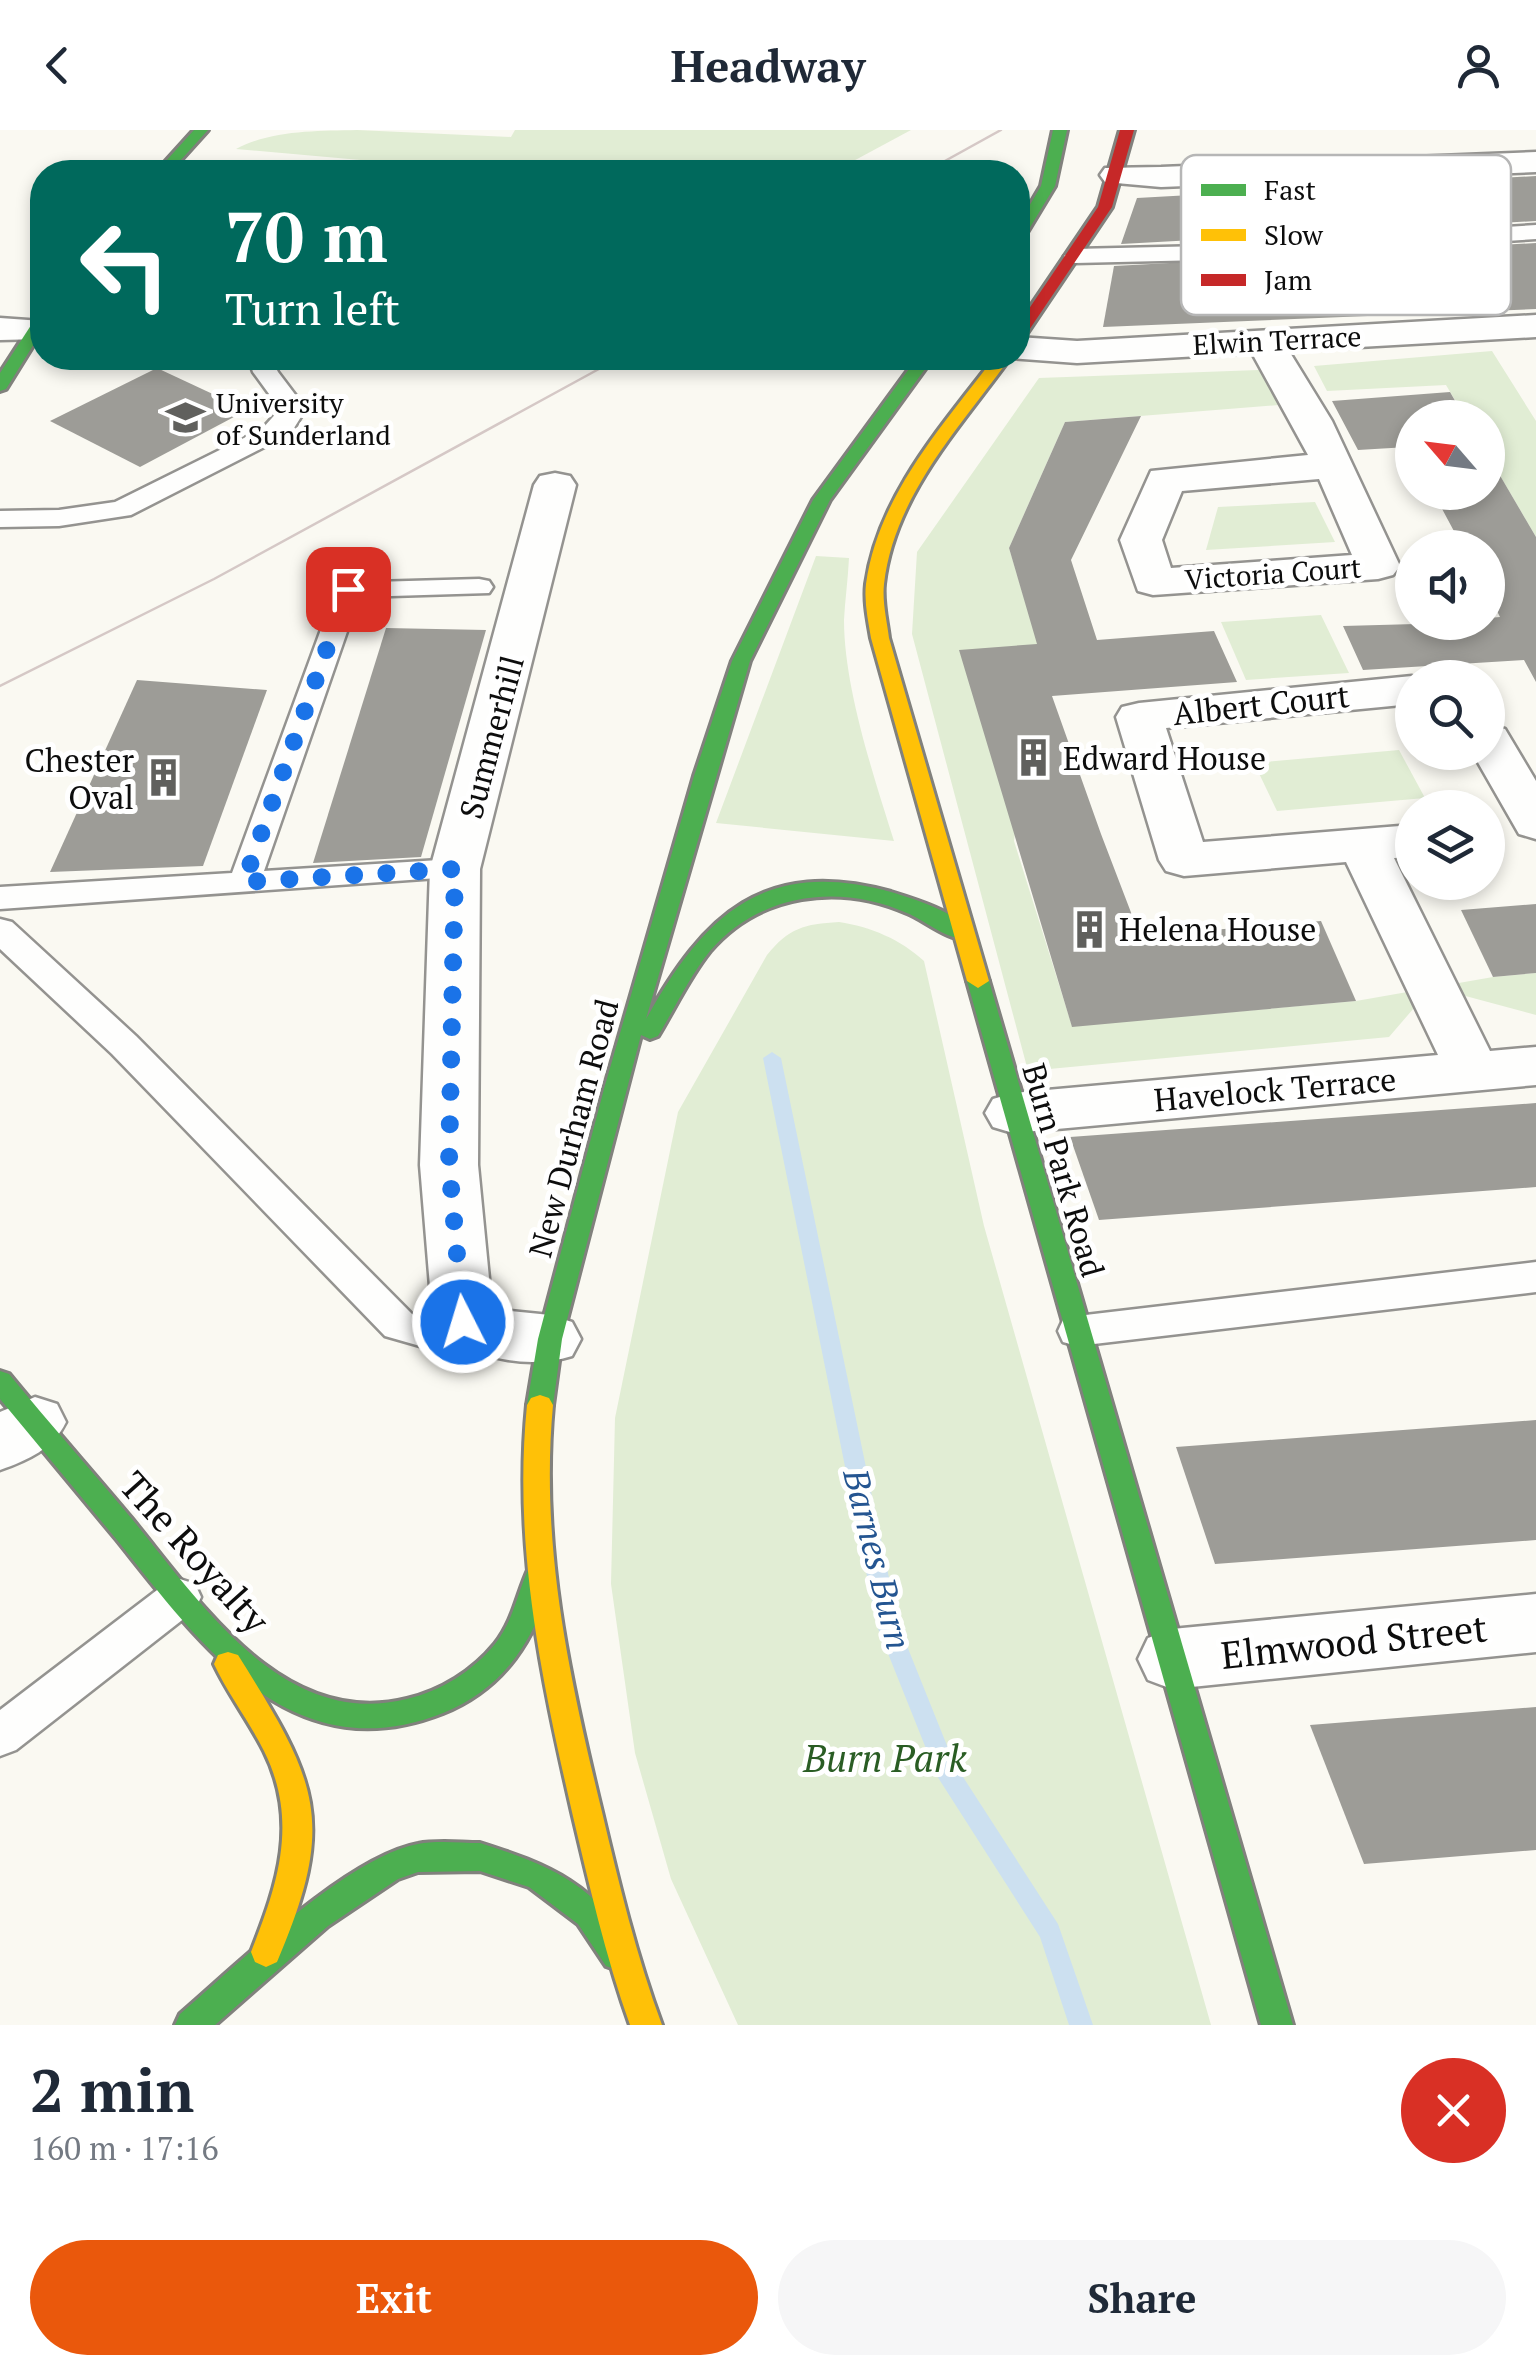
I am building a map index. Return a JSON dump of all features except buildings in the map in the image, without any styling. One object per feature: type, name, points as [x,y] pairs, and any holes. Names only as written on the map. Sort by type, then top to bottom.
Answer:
[{"type":"main road","points":[[173,160],[200,130]]},
{"type":"main road","points":[[1030,319],[1105,207],[1130,132]]},
{"type":"main road","points":[[1030,220],[1054,171],[1060,134]]},
{"type":"main road","points":[[0,386],[26,326]]},
{"type":"main road","name":"New Durham Road","points":[[646,2025],[626,1971],[550,1658],[539,1576],[538,1453],[550,1339],[615,1089],[704,776],[741,661],[822,500],[916,370]]},
{"type":"main road","name":"Burn Park Road","points":[[994,370],[904,497],[882,546],[875,588],[880,638],[1277,2025]]},
{"type":"main road","points":[[615,1089],[696,956],[729,920],[750,906],[803,890],[864,889],[926,908],[962,932]]},
{"type":"main road","name":"The Royalty","points":[[12,1416],[191,1610],[275,1686],[312,1708],[358,1717],[396,1716],[432,1706],[484,1676],[524,1631],[539,1576]]},
{"type":"main road","points":[[191,1610],[287,1759],[303,1812],[302,1857],[286,1911],[262,1959]]},
{"type":"main road","points":[[191,2025],[262,1959],[326,1908],[402,1862],[474,1856],[547,1879],[580,1903],[606,1934],[626,1971]]},
{"type":"street","points":[[1511,163],[1536,162]]},
{"type":"street","points":[[1117,175],[1181,176]]},
{"type":"street","name":"Elwin Terrace","points":[[1030,349],[1077,352],[1262,340],[1532,333]]},
{"type":"street","name":"Victoria Court","points":[[1262,340],[1294,383],[1332,465],[1378,566],[1153,582],[1140,540],[1166,480],[1332,465]]},
{"type":"street","name":"Summerhill","points":[[463,1322],[449,1164],[455,869],[556,485]]},
{"type":"street","name":"Albert Court","points":[[1395,692],[1139,717],[1184,860],[1388,844],[1473,1071]]},
{"type":"street","points":[[1505,769],[1536,825],[1505,830]]},
{"type":"street","name":"Havelock Terrace","points":[[1014,1112],[1536,1066]]},
{"type":"street","points":[[463,1322],[492,1335],[550,1339]]},
{"type":"street","name":"Elmwood Street","points":[[1172,1659],[1536,1623]]},
{"type":"lane","points":[[1511,234],[1536,232]]},
{"type":"lane","points":[[1074,256],[1181,254]]},
{"type":"lane","points":[[0,518],[58,518],[122,509],[271,434],[286,422],[293,409],[290,397],[264,370]]},
{"type":"lane","points":[[244,882],[348,589],[479,587]]},
{"type":"lane","points":[[0,898],[455,869]]},
{"type":"lane","points":[[0,930],[124,1045],[400,1325],[427,1333],[463,1322]]},
{"type":"lane","points":[[1077,1331],[1536,1277]]},
{"type":"lane","points":[[0,1736],[191,1610]]},
{"type":"green space","points":[[515,130],[911,130],[855,160],[360,160],[236,149],[279,135],[310,131],[511,137]]},
{"type":"green space","points":[[1492,351],[1536,421],[1536,537],[1505,484],[1505,400],[1455,400],[1446,385],[1327,391],[1314,366]]},
{"type":"green space","points":[[1284,369],[1303,403],[1065,422],[1009,548],[1038,644],[1014,841],[1072,1026],[1356,1001],[1431,988],[1389,1037],[1028,1071],[912,634],[917,552],[1039,378]]},
{"type":"green space","points":[[1315,502],[1335,542],[1206,550],[1218,507]]},
{"type":"green space","points":[[816,556],[849,558],[844,620],[849,674],[894,841],[716,823]]},
{"type":"green space","points":[[1321,615],[1349,673],[1246,680],[1221,622]]},
{"type":"green space","points":[[1395,750],[1395,770],[1410,770],[1421,790],[1395,790],[1395,801],[1277,811],[1254,763]]},
{"type":"green space","name":"Burn Park","points":[[839,922],[884,935],[924,961],[984,1226],[1211,2025],[738,2025],[671,1879],[635,1753],[611,1584],[615,1418],[678,1112],[767,955],[798,929]]},
{"type":"green space","points":[[1536,973],[1536,1015],[1434,987]]},
{"type":"waterway","name":"Barnes Burn","points":[[772,1058],[888,1626],[945,1769],[1050,1932],[1081,2025]]},
{"type":"tram line","points":[[947,160],[1001,130]]},
{"type":"tram line","points":[[0,686],[214,579],[597,370]]},
{"type":"traffic: fast","points":[[174,160],[201,130]]},
{"type":"traffic: fast","points":[[1030,216],[1048,186],[1060,130]]},
{"type":"traffic: fast","points":[[0,386],[30,338]]},
{"type":"traffic: fast","points":[[540,1405],[550,1339],[615,1089],[704,776],[741,661],[822,500],[916,370]]},
{"type":"traffic: fast","points":[[650,1031],[695,956],[714,934],[742,912],[772,898],[804,890],[869,893],[901,902],[962,933]]},
{"type":"traffic: fast","points":[[978,981],[1277,2025]]},
{"type":"traffic: fast","points":[[0,1381],[208,1630],[257,1675],[314,1708],[345,1716],[377,1717],[425,1707],[460,1691],[493,1667],[506,1652],[526,1617],[539,1576]]},
{"type":"traffic: fast","points":[[191,2025],[317,1916],[388,1869],[418,1858],[480,1857],[538,1876],[589,1914],[617,1955]]},
{"type":"traffic: slow","points":[[978,981],[880,638],[875,584],[892,522],[907,492],[993,370]]},
{"type":"traffic: slow","points":[[540,1405],[534,1508],[544,1611],[563,1712],[606,1893],[646,2025]]},
{"type":"traffic: slow","points":[[228,1664],[274,1740],[297,1802],[300,1833],[296,1866],[266,1952]]},
{"type":"traffic: jam","points":[[1030,318],[1105,207],[1127,130]]},
{"type":"place","name":"University of Sunderland","points":[[186,418]]},
{"type":"place","name":"Edward House","points":[[1033,758]]},
{"type":"place","name":"Chester Oval","points":[[164,778]]},
{"type":"place","name":"Helena House","points":[[1089,929]]},
{"type":"route","points":[[348,589],[244,882],[455,869],[449,1164],[463,1322]]}]
